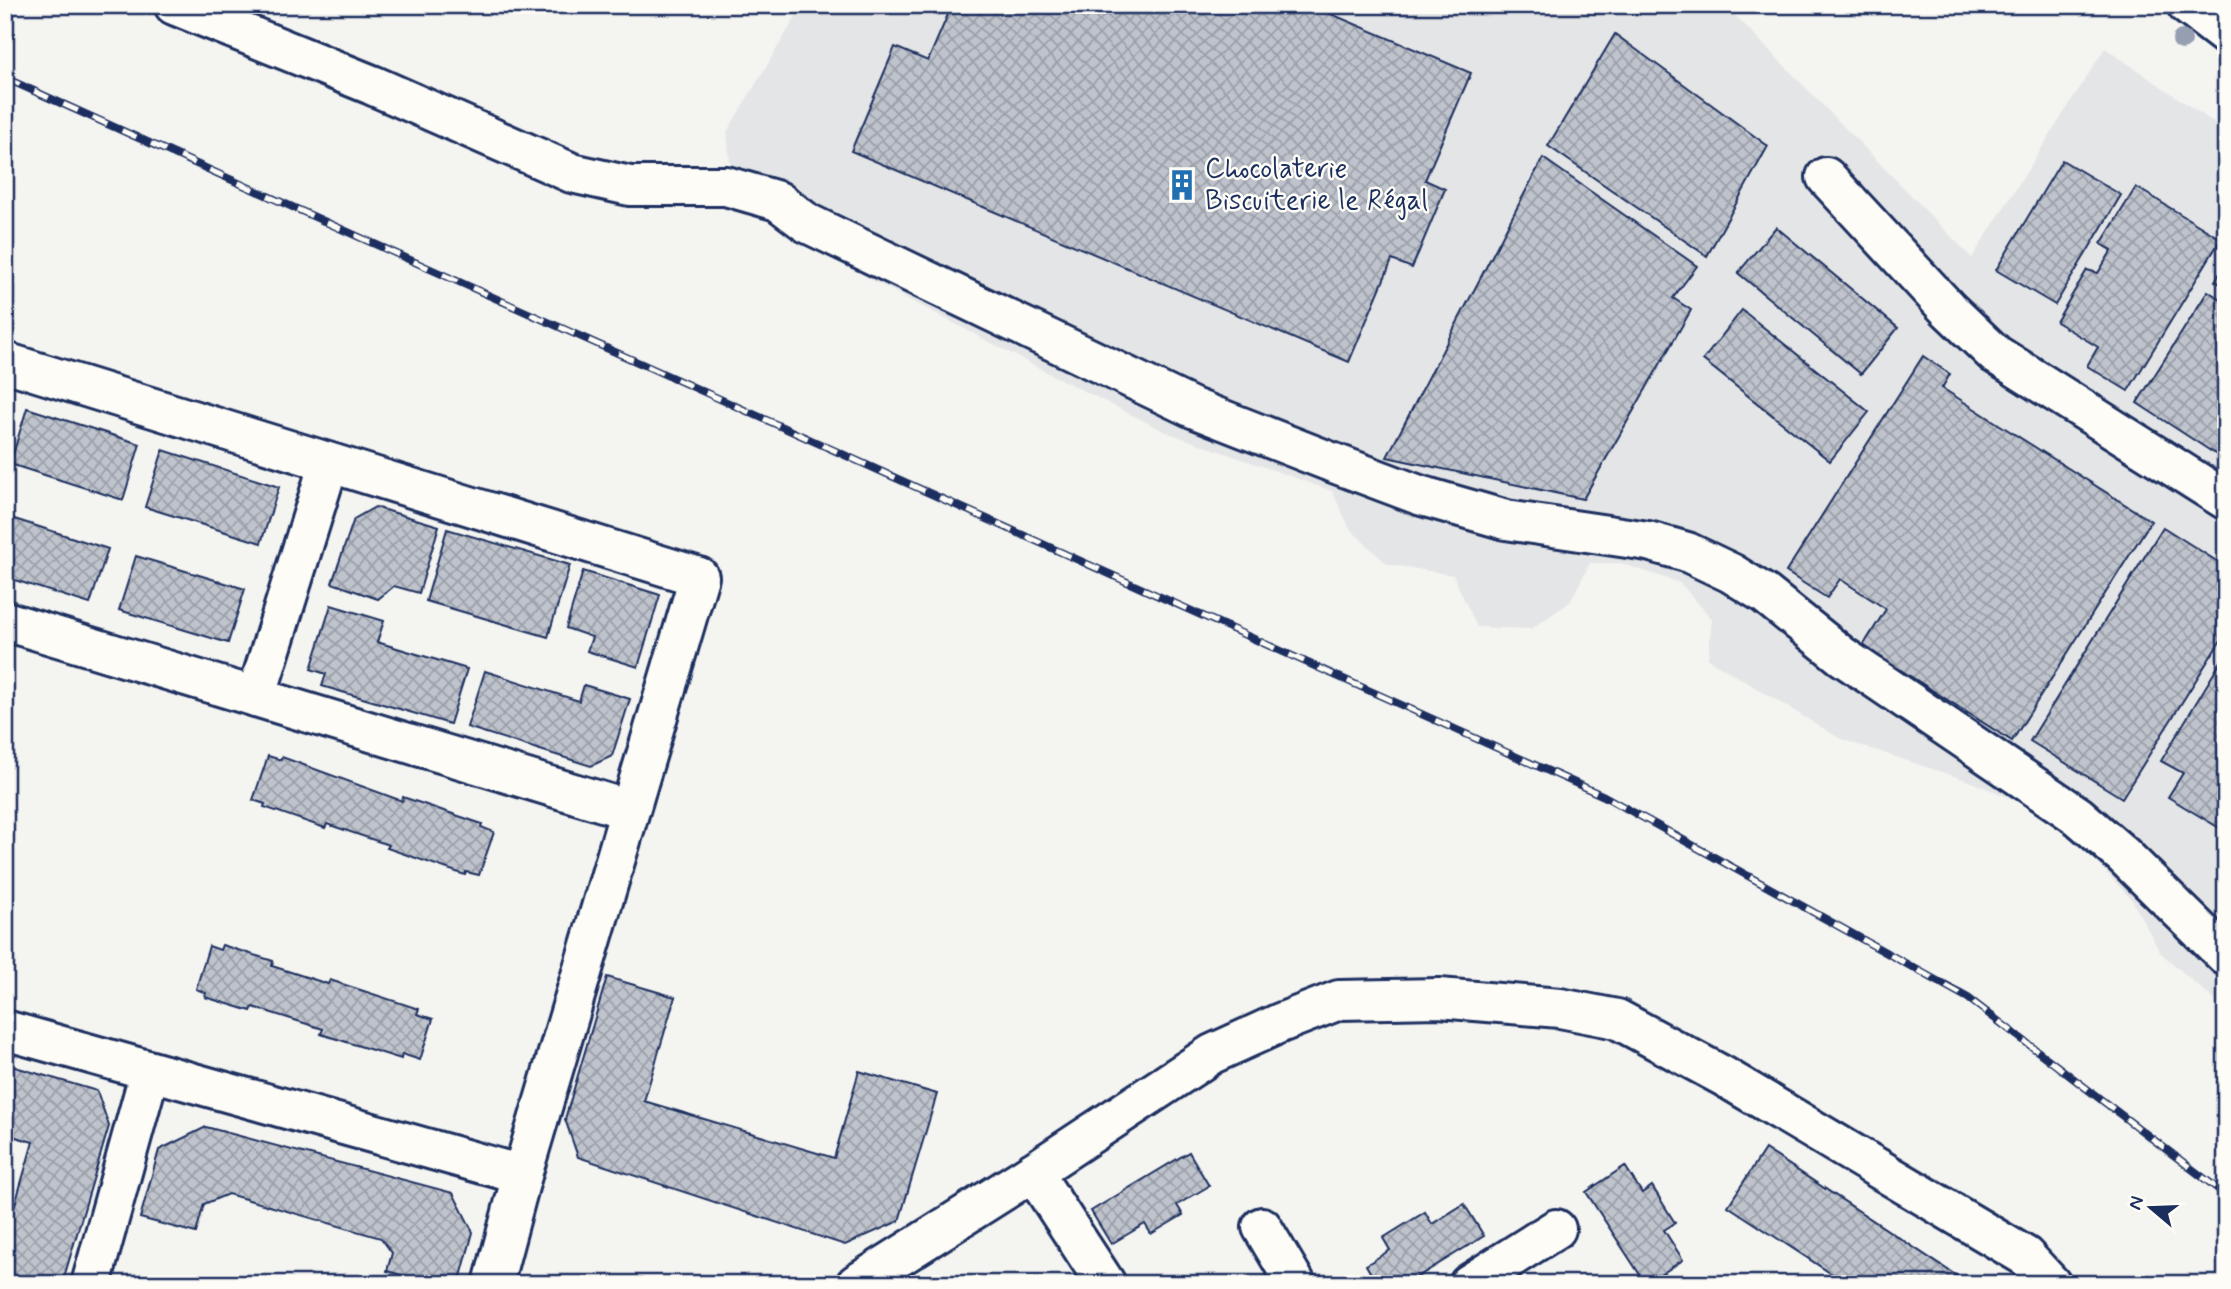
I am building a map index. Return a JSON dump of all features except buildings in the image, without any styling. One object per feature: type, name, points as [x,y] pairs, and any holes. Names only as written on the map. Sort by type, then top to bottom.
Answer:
[{"type":"street","points":[[174,5],[372,85],[572,173],[630,186],[726,186],[778,201],[807,223],[1181,402],[1408,491],[1506,520],[1648,541],[1687,552],[1731,573],[1765,594],[1842,656],[2078,816],[2123,855],[2226,956]]},
{"type":"street","points":[[2187,5],[2226,35]]},
{"type":"street","points":[[1826,177],[1948,309],[1996,354],[2226,500]]},
{"type":"street","points":[[5,362],[699,577],[522,1175],[493,1284]]},
{"type":"street","points":[[256,697],[329,463]]},
{"type":"street","points":[[5,621],[629,810]]},
{"type":"street","points":[[856,1284],[1212,1054],[1339,1000],[1439,998],[1560,1008],[1617,1019],[1723,1076],[2025,1256],[2051,1284]]},
{"type":"street","points":[[5,1030],[522,1175]]},
{"type":"street","points":[[91,1284],[150,1071]]},
{"type":"street","points":[[1033,1172],[1105,1284]]},
{"type":"street","points":[[1262,1227],[1296,1284]]},
{"type":"street","points":[[1469,1284],[1556,1229]]},
{"type":"shaded area","points":[[803,5],[1725,5],[1972,258],[2105,48],[2226,131],[2226,1007],[2220,1005],[2160,952],[2132,900],[2082,846],[2020,802],[1969,781],[1841,739],[1708,659],[1712,619],[1680,583],[1620,563],[1590,563],[1570,602],[1531,629],[1477,627],[1453,575],[1387,564],[1350,529],[1332,491],[1166,432],[819,252],[755,199],[730,162],[727,132]]},
{"type":"railway","points":[[5,78],[1604,796],[1968,998],[2226,1195]]},
{"type":"place","name":"Chocolaterie Biscuiterie le Régal","points":[[1182,185]]}]
